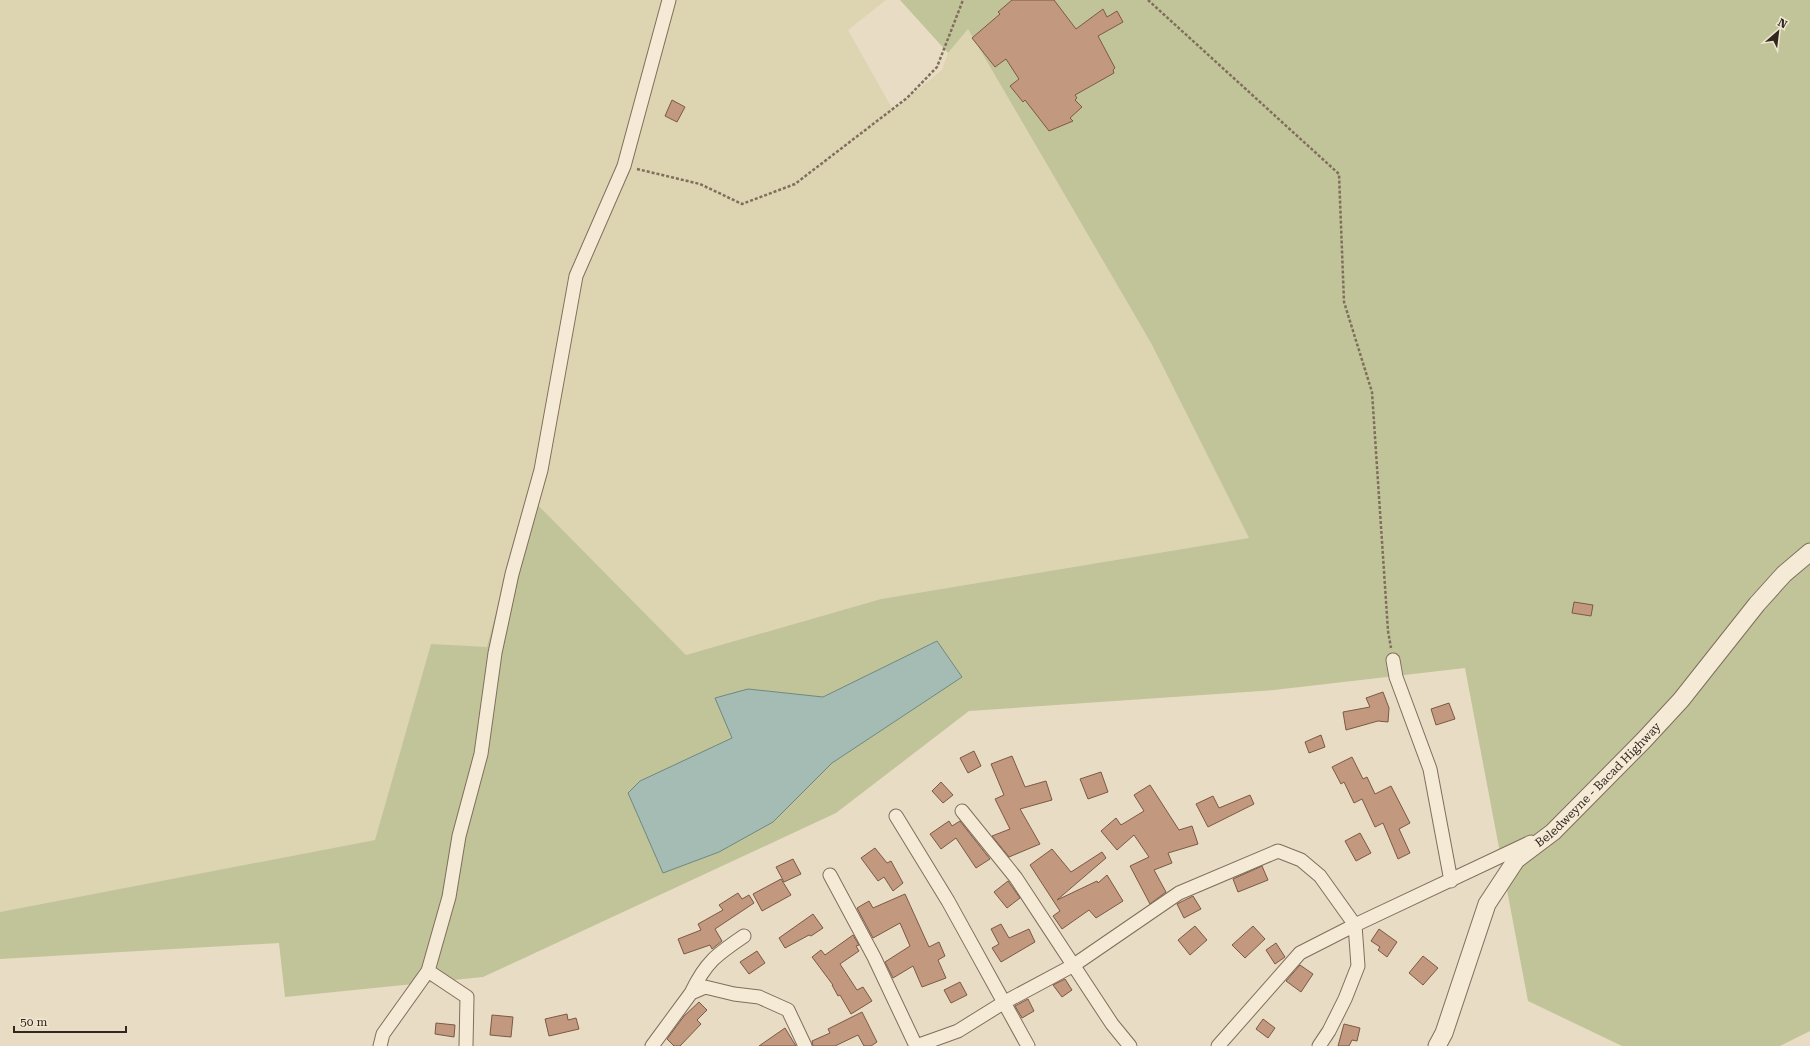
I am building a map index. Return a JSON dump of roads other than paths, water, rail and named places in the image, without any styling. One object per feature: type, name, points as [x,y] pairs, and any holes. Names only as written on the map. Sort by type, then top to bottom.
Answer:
[{"type":"street","points":[[380,1046],[383,1034],[428,971],[449,897],[460,836],[481,754],[495,653],[512,574],[541,470],[576,276],[624,166],[669,0]]},
{"type":"street","name":"Beledweyne - Bacad Highway","points":[[1437,1046],[1444,1032],[1487,904],[1516,860],[1553,832],[1644,740],[1681,700],[1756,604],[1784,574],[1809,551]]},
{"type":"street","points":[[1392,660],[1396,677],[1430,769],[1451,881]]},
{"type":"street","points":[[962,811],[1016,878],[1112,1024],[1130,1046]]},
{"type":"street","points":[[896,816],[948,901],[1028,1046]]},
{"type":"street","points":[[1218,1046],[1300,953],[1553,832]]},
{"type":"street","points":[[830,875],[874,957],[916,1046],[958,1031],[1003,1003],[1074,965],[1179,893],[1278,851],[1301,860],[1320,876],[1356,925],[1358,966],[1345,999],[1329,1031],[1318,1046]]},
{"type":"street","points":[[652,1046],[691,993],[700,974],[715,956],[744,936]]},
{"type":"street","points":[[428,971],[467,997],[466,1046]]},
{"type":"street","points":[[691,993],[705,987],[734,994],[759,997],[788,1010],[805,1046]]},
{"type":"water","points":[[937,641],[962,677],[832,763],[773,822],[719,852],[663,873],[628,793],[640,781],[732,738],[715,698],[748,689],[823,697]]}]
